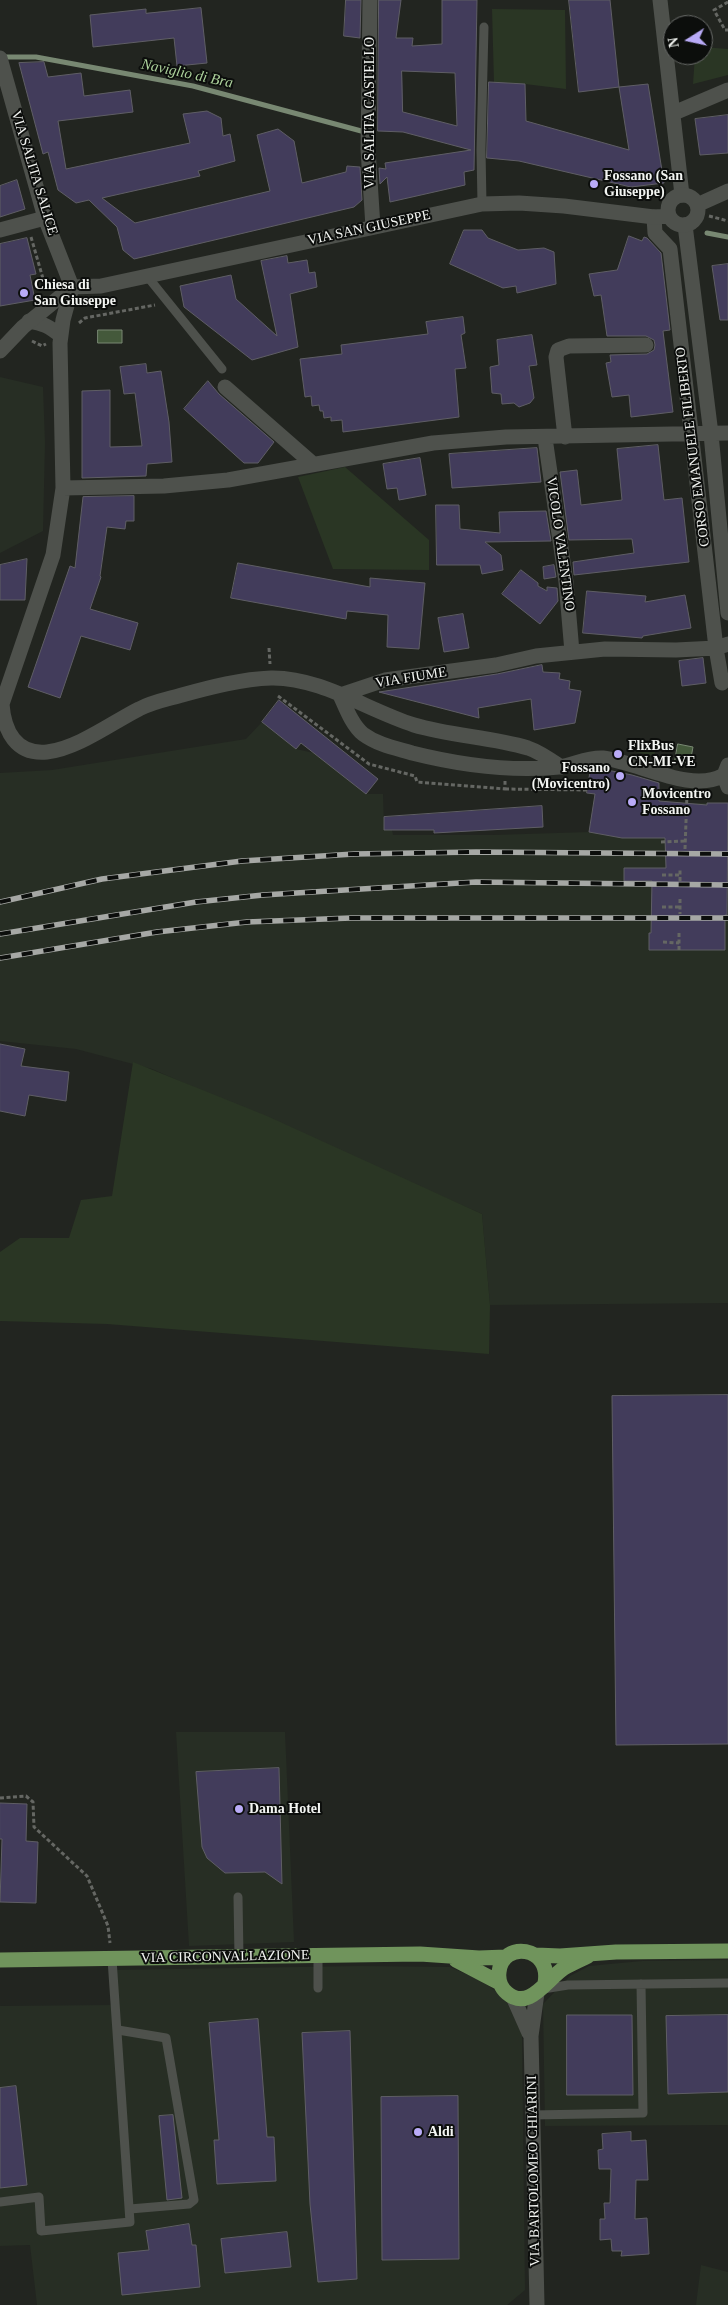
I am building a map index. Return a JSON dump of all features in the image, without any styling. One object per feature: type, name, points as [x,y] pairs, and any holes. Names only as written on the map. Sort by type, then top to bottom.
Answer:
[{"type":"main road","name":"VIA CIRCONVALLAZIONE","points":[[0,1960],[420,1954],[450,1957],[506,1958],[520,1951],[536,1955],[588,1956],[616,1952],[728,1951]]},
{"type":"main road","points":[[536,1955],[541,1959],[546,1971],[541,1989]]},
{"type":"main road","name":"VIA CIRCONVALLAZIONE","points":[[450,1957],[500,1983],[513,1997],[526,1998],[541,1989],[564,1968],[588,1956]]},
{"type":"main road","points":[[500,1983],[499,1969],[506,1958]]},
{"type":"street","name":"VIA SALITA CASTELLO","points":[[370,0],[368,149],[373,227]]},
{"type":"street","points":[[660,0],[682,195]]},
{"type":"street","name":"VIA SALITA SALICE","points":[[0,58],[45,218],[72,286]]},
{"type":"street","points":[[674,112],[728,90]]},
{"type":"street","points":[[697,205],[728,191]]},
{"type":"street","points":[[682,195],[691,198],[697,205],[696,218],[685,225],[661,217],[670,202],[682,195]]},
{"type":"street","name":"VIA SAN GIUSEPPE","points":[[72,286],[101,286],[482,204],[520,203],[564,206],[661,217]]},
{"type":"street","name":"CORSO EMANUELE FILIBERTO","points":[[661,217],[655,233],[670,249],[690,435],[722,646],[722,683]]},
{"type":"street","points":[[0,230],[45,218]]},
{"type":"street","name":"CORSO EMANUELE FILIBERTO","points":[[685,225],[711,434],[728,613]]},
{"type":"street","points":[[0,351],[72,286]]},
{"type":"street","points":[[72,286],[60,334],[63,488],[53,555],[3,692],[4,722],[10,736],[22,747],[32,751],[47,752],[66,748],[142,708],[182,695],[239,682],[272,678],[312,683],[368,708],[415,725],[529,749],[561,767]]},
{"type":"street","points":[[26,329],[41,323],[60,334]]},
{"type":"street","points":[[565,437],[556,357],[558,350],[568,346],[646,345]]},
{"type":"street","points":[[226,387],[314,464]]},
{"type":"street","points":[[63,488],[164,486],[228,480],[434,443],[506,438],[728,433]]},
{"type":"street","name":"VICOLO VALENTINO","points":[[545,438],[566,582],[572,652]]},
{"type":"street","name":"VIA FIUME","points":[[340,695],[385,680],[496,665],[536,656],[572,652],[722,646]]},
{"type":"street","points":[[340,695],[348,714],[362,733],[380,744],[442,761],[507,768],[561,767],[584,760],[606,759],[689,781],[715,780],[727,776]]},
{"type":"street","name":"VIA BARTOLOMEO CHIARINI","points":[[537,2305],[531,2036],[541,1989]]},
{"type":"street","name":"VIA BARTOLOMEO CHIARINI","points":[[513,1997],[531,2036]]},
{"type":"lane","points":[[482,204],[484,26]]},
{"type":"lane","points":[[147,276],[222,369]]},
{"type":"lane","points":[[238,1897],[239,1957]]},
{"type":"lane","points":[[318,1956],[318,1988]]},
{"type":"lane","points":[[0,2202],[39,2197],[41,2231],[130,2222],[112,1958]]},
{"type":"lane","points":[[541,1989],[568,1985],[728,1983]]},
{"type":"lane","points":[[532,2115],[643,2113],[641,1984]]},
{"type":"lane","points":[[118,2030],[166,2038],[194,2200],[189,2204],[130,2209]]},
{"type":"path","points":[[727,1],[714,10],[725,30],[728,30]]},
{"type":"path","points":[[26,329],[31,340],[42,346],[47,345],[85,318],[168,303]]},
{"type":"path","points":[[273,695],[281,696],[369,764],[415,776],[417,782],[505,789],[587,790]]},
{"type":"path","points":[[505,789],[507,768]]},
{"type":"path","points":[[685,849],[689,781]]},
{"type":"path","points":[[661,842],[685,841]]},
{"type":"path","points":[[680,868],[680,881]]},
{"type":"path","points":[[662,875],[680,875]]},
{"type":"path","points":[[680,899],[680,914]]},
{"type":"path","points":[[662,906],[680,907]]},
{"type":"path","points":[[679,933],[679,950]]},
{"type":"path","points":[[663,942],[679,943]]},
{"type":"path","points":[[0,1798],[26,1796],[33,1802],[34,1828],[87,1876],[108,1926],[112,1958]]},
{"type":"shaded area","points":[[492,9],[565,10],[566,89],[525,84],[494,83]]},
{"type":"shaded area","points":[[713,48],[728,49],[728,75],[693,84],[694,65],[713,65]]},
{"type":"shaded area","points":[[98,330],[122,330],[122,343],[98,343]]},
{"type":"shaded area","points":[[0,377],[43,387],[45,443],[43,531],[0,553]]},
{"type":"shaded area","points":[[345,467],[429,540],[429,570],[333,569],[298,477]]},
{"type":"shaded area","points":[[262,722],[296,749],[314,753],[366,794],[383,794],[384,830],[392,830],[393,835],[493,835],[589,832],[622,838],[680,837],[681,803],[728,803],[728,1303],[490,1305],[482,1214],[152,1069],[76,1049],[0,1041],[0,773],[52,770],[246,739]]},
{"type":"shaded area","points":[[638,740],[657,743],[654,756],[635,752]]},
{"type":"shaded area","points":[[678,744],[693,747],[690,763],[675,761]]},
{"type":"shaded area","points":[[133,1062],[267,1116],[482,1214],[490,1305],[489,1354],[107,1324],[0,1321],[0,1252],[20,1238],[69,1238],[81,1200],[112,1196]]},
{"type":"shaded area","points":[[176,1732],[285,1732],[294,1942],[189,1946]]},
{"type":"shaded area","points":[[728,1960],[728,2125],[545,2126],[543,2004],[570,1976],[589,1966],[642,1961]]},
{"type":"shaded area","points":[[360,1966],[450,1967],[482,1981],[505,1998],[522,2035],[525,2290],[507,2305],[37,2305],[30,2245],[0,2246],[0,2006],[112,2005],[112,1970]]},
{"type":"shaded area","points":[[701,2265],[728,2272],[728,2305],[696,2305]]},
{"type":"building","points":[[346,0],[361,0],[360,38],[344,36]]},
{"type":"building","points":[[379,0],[401,0],[396,38],[413,38],[412,46],[442,44],[442,0],[477,0],[474,170],[464,172],[465,185],[390,202],[387,177],[380,184],[379,168],[386,169],[385,163],[471,150],[403,132],[378,131]],"holes":[[[402,71],[455,73],[457,126],[403,112]]]},
{"type":"building","points":[[569,0],[610,0],[619,87],[579,92]]},
{"type":"building","points":[[201,8],[207,63],[177,66],[174,38],[93,47],[90,15],[146,9],[146,13]]},
{"type":"building","points":[[44,62],[48,77],[81,73],[84,96],[130,90],[133,112],[58,121],[66,169],[190,143],[183,114],[207,111],[221,118],[223,136],[230,134],[235,161],[198,171],[200,176],[102,198],[135,223],[270,191],[257,135],[278,129],[294,141],[302,183],[346,172],[347,166],[360,167],[362,200],[354,207],[134,259],[123,250],[117,227],[89,200],[76,203],[58,190],[48,152],[43,154],[19,63]]},
{"type":"building","points":[[489,82],[525,84],[526,121],[629,150],[619,87],[648,84],[664,183],[631,187],[519,161],[487,158]]},
{"type":"building","points":[[728,115],[728,153],[700,155],[695,119]]},
{"type":"building","points":[[17,180],[25,209],[0,217],[0,186]]},
{"type":"building","points":[[464,230],[482,230],[488,238],[518,250],[544,248],[554,252],[556,284],[517,293],[516,286],[503,288],[450,264]]},
{"type":"building","points":[[629,236],[642,241],[644,237],[647,238],[661,253],[670,330],[663,331],[673,412],[631,417],[629,395],[612,397],[606,363],[611,362],[610,355],[647,354],[654,350],[655,345],[654,340],[646,336],[607,336],[601,295],[594,296],[589,274],[617,270]]},
{"type":"building","points":[[27,238],[36,274],[30,275],[35,300],[0,306],[0,244]]},
{"type":"building","points":[[287,256],[288,263],[307,260],[309,273],[315,272],[317,287],[290,294],[298,347],[252,360],[184,307],[180,286],[231,275],[236,299],[277,336],[261,261]]},
{"type":"building","points":[[728,264],[728,320],[720,320],[712,266]]},
{"type":"building","points":[[463,317],[465,333],[461,335],[466,368],[455,369],[459,417],[343,432],[342,420],[331,421],[331,417],[324,418],[323,411],[320,411],[319,405],[312,406],[311,396],[305,397],[300,359],[342,354],[341,345],[428,334],[426,322]]},
{"type":"building","points":[[532,335],[537,365],[529,366],[534,398],[530,403],[519,407],[514,403],[502,404],[501,394],[492,393],[490,367],[499,365],[497,340]]},
{"type":"building","points":[[146,364],[147,373],[161,371],[169,422],[172,462],[147,464],[146,476],[82,478],[82,391],[110,390],[110,447],[142,446],[135,393],[124,394],[120,367]]},
{"type":"building","points":[[208,381],[219,394],[274,442],[258,463],[244,463],[184,409]]},
{"type":"building","points":[[658,445],[664,500],[682,498],[689,562],[574,575],[573,562],[634,553],[632,539],[569,540],[560,472],[577,470],[581,505],[622,500],[617,449]]},
{"type":"building","points":[[537,448],[541,482],[452,488],[449,454]]},
{"type":"building","points":[[420,458],[426,495],[399,500],[397,488],[387,489],[383,464]]},
{"type":"building","points":[[134,496],[134,521],[126,521],[125,529],[107,527],[101,577],[90,609],[138,623],[130,650],[81,636],[60,698],[28,687],[70,566],[75,568],[83,497]]},
{"type":"building","points":[[436,505],[459,505],[460,529],[500,533],[499,512],[546,511],[551,541],[485,542],[501,555],[503,570],[482,574],[480,565],[437,565]]},
{"type":"building","points":[[27,559],[25,600],[0,600],[0,565]]},
{"type":"building","points":[[238,563],[370,587],[370,578],[425,583],[419,649],[387,647],[388,615],[347,611],[346,619],[231,598]]},
{"type":"building","points":[[554,565],[556,577],[544,579],[543,567]]},
{"type":"building","points":[[521,570],[538,583],[538,586],[547,591],[547,587],[557,588],[558,601],[540,624],[502,594]]},
{"type":"building","points":[[587,591],[646,596],[645,602],[685,595],[691,628],[643,636],[642,638],[583,633]]},
{"type":"building","points":[[463,614],[469,648],[444,652],[438,618]]},
{"type":"building","points":[[703,658],[706,683],[682,686],[679,661]]},
{"type":"building","points":[[542,665],[543,672],[560,673],[559,679],[570,681],[569,689],[581,691],[575,723],[534,730],[531,699],[478,708],[479,718],[379,692],[497,674]]},
{"type":"building","points":[[279,700],[378,779],[366,794],[301,743],[296,749],[262,722]]},
{"type":"building","points":[[591,768],[632,775],[659,783],[659,801],[707,805],[707,803],[728,803],[725,950],[649,950],[652,881],[624,881],[624,868],[666,868],[665,838],[622,838],[589,832],[595,794],[587,793]]},
{"type":"building","points":[[542,806],[543,827],[434,833],[434,830],[384,830],[384,817]]},
{"type":"building","points":[[0,1044],[25,1049],[21,1066],[69,1072],[66,1101],[29,1095],[25,1116],[0,1111]]},
{"type":"building","points":[[728,1395],[728,1744],[616,1745],[612,1396]]},
{"type":"building","name":"Dama Hotel","points":[[279,1768],[282,1884],[265,1872],[225,1873],[207,1858],[202,1847],[196,1772]]},
{"type":"building","points":[[0,1803],[27,1804],[26,1841],[38,1842],[36,1903],[0,1902],[2,1839],[0,1839]]},
{"type":"building","points":[[567,2015],[632,2015],[633,2095],[567,2095]]},
{"type":"building","points":[[728,2015],[728,2092],[668,2094],[666,2016]]},
{"type":"building","points":[[258,2019],[267,2137],[274,2137],[276,2181],[217,2184],[214,2140],[219,2140],[209,2023]]},
{"type":"building","points":[[350,2031],[357,2279],[318,2282],[310,2204],[302,2033]]},
{"type":"building","points":[[16,2086],[27,2185],[0,2188],[0,2088]]},
{"type":"building","points":[[458,2096],[459,2259],[382,2260],[381,2097]]},
{"type":"building","points":[[173,2115],[182,2198],[167,2200],[159,2116]]},
{"type":"building","points":[[631,2132],[631,2141],[646,2140],[648,2180],[636,2180],[635,2219],[647,2218],[649,2254],[621,2256],[622,2251],[612,2251],[611,2239],[600,2240],[600,2219],[605,2219],[604,2203],[610,2203],[611,2169],[599,2169],[598,2150],[603,2149],[602,2134]]},
{"type":"building","points":[[189,2224],[192,2245],[196,2245],[200,2287],[122,2295],[118,2253],[149,2250],[146,2231]]},
{"type":"building","points":[[287,2232],[291,2267],[225,2273],[221,2239]]},
{"type":"waterway","name":"Naviglio di Bra","points":[[2,57],[36,57],[193,86],[365,132]]},
{"type":"waterway","name":"Naviglio di Bra","points":[[707,233],[728,237]]},
{"type":"railway","points":[[0,902],[102,879],[242,861],[354,854],[476,852],[728,854]]},
{"type":"railway","points":[[0,934],[196,902],[263,895],[476,882],[728,885]]},
{"type":"railway","points":[[0,958],[157,932],[247,922],[351,918],[728,918]]},
{"type":"place","name":"Fossano (San Giuseppe)","points":[[594,184]]},
{"type":"place","name":"Chiesa di San Giuseppe","points":[[24,293]]},
{"type":"place","name":"FlixBus CN-MI-VE","points":[[618,754]]},
{"type":"place","name":"Fossano (Movicentro)","points":[[620,776]]},
{"type":"place","name":"Movicentro Fossano","points":[[632,802]]},
{"type":"place","name":"Dama Hotel","points":[[239,1809]]},
{"type":"place","name":"Aldi","points":[[418,2132]]}]
